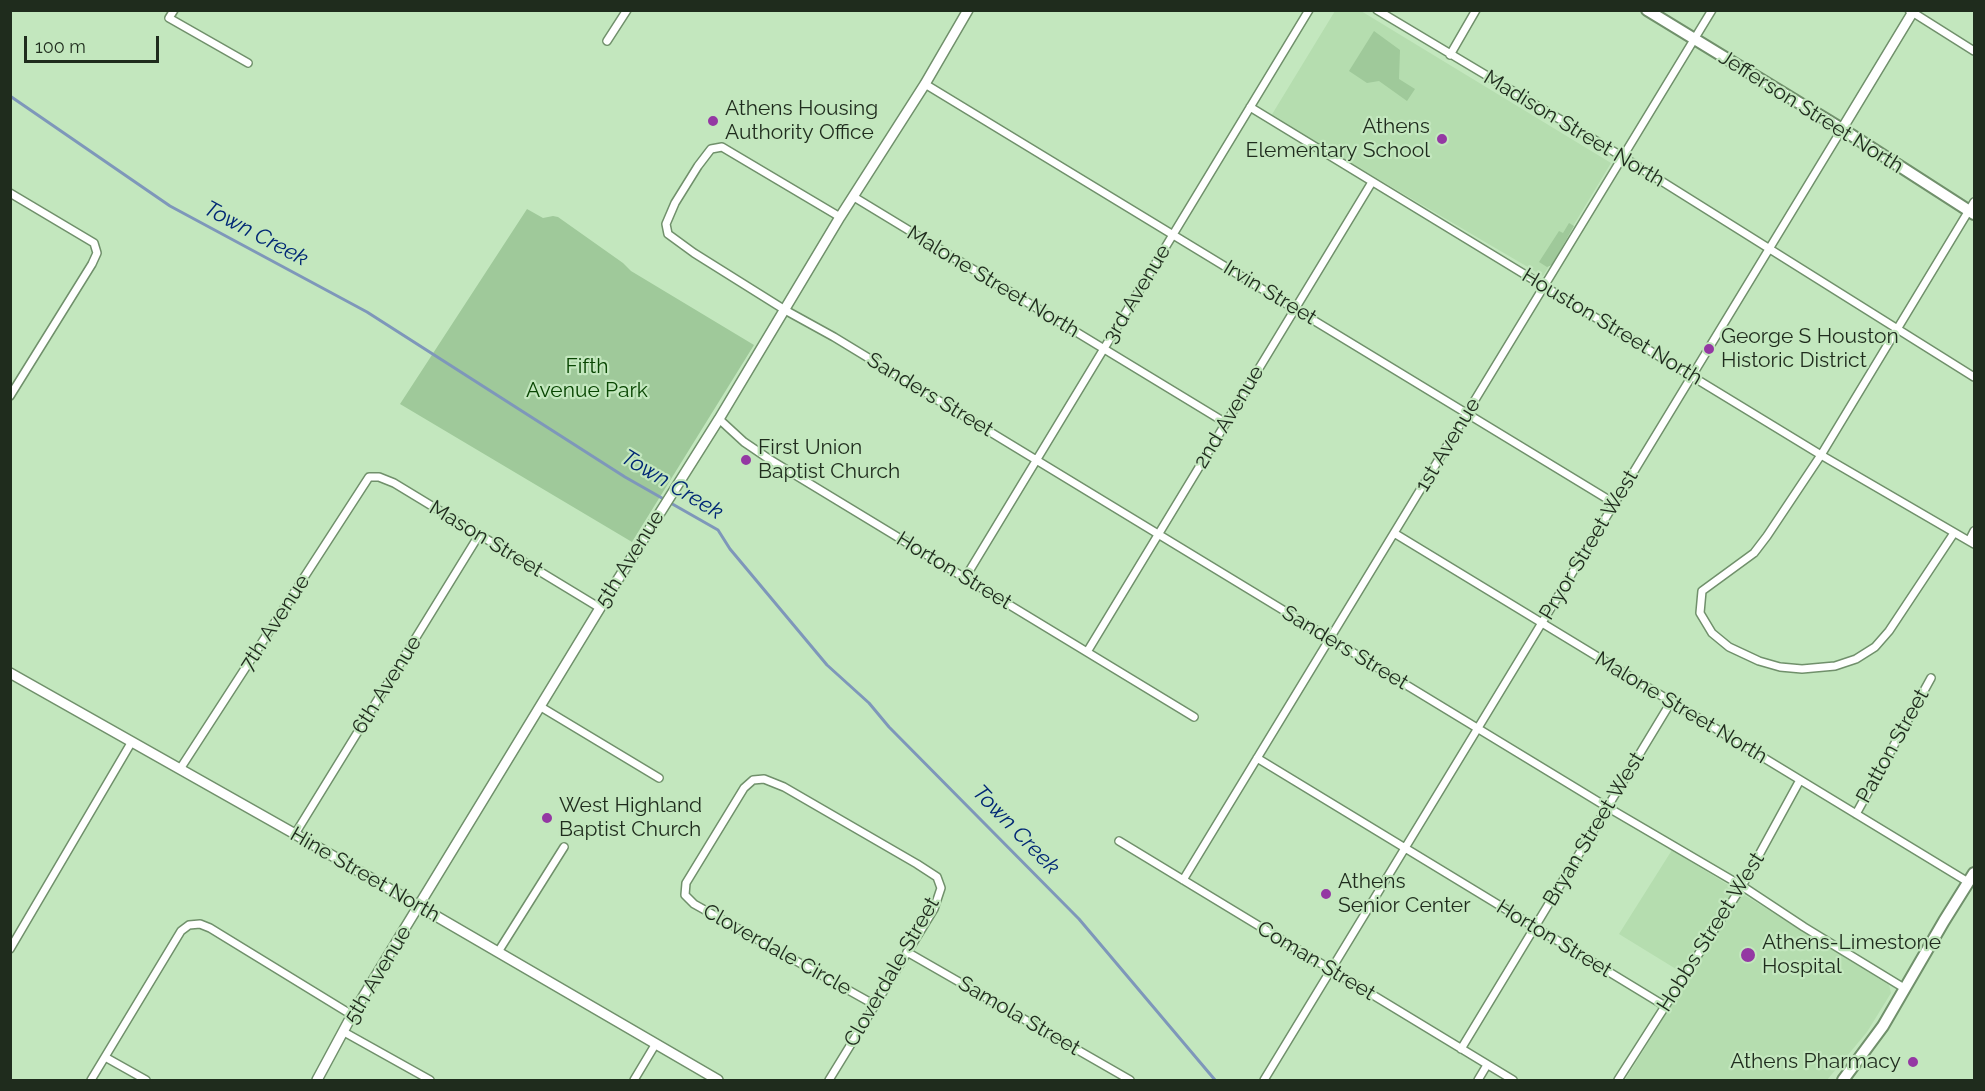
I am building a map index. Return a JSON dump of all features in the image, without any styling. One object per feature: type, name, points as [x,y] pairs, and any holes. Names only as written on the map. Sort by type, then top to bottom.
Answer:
[{"type":"main road","name":"Jefferson Street North","points":[[1647,10],[1973,209]]},
{"type":"main road","points":[[1843,1080],[1883,1026],[1971,878]]},
{"type":"street","points":[[174,10],[170,18],[248,63]]},
{"type":"street","points":[[607,41],[627,10]]},
{"type":"street","name":"5th Avenue","points":[[317,1080],[352,1015],[418,906],[840,217],[926,84],[968,10]]},
{"type":"street","name":"3rd Avenue","points":[[965,578],[1309,10]]},
{"type":"street","name":"Madison Street North","points":[[1377,10],[1623,157],[1898,328]]},
{"type":"street","points":[[1450,55],[1476,10]]},
{"type":"street","name":"1st Avenue","points":[[1184,880],[1712,10]]},
{"type":"street","points":[[1912,11],[1974,51]]},
{"type":"street","name":"Pryor Street West","points":[[1264,1080],[1912,11]]},
{"type":"street","name":"Irvin Street","points":[[926,84],[1614,503]]},
{"type":"street","name":"Houston Street North","points":[[1250,107],[1821,454],[1972,542]]},
{"type":"street","name":"Sanders Street","points":[[840,217],[722,147],[711,149],[698,166],[675,203],[666,224],[668,234],[694,253],[784,310],[834,337],[1330,639],[1742,886],[1904,988]]},
{"type":"street","name":"2nd Avenue","points":[[1087,652],[1372,182]]},
{"type":"street","points":[[10,193],[94,243],[97,253],[10,396]]},
{"type":"street","name":"Malone Street North","points":[[854,197],[1226,423]]},
{"type":"street","points":[[1954,533],[1889,631],[1875,647],[1856,659],[1824,668],[1791,668],[1759,662],[1729,647],[1712,633],[1700,613],[1702,591],[1754,553],[1821,454],[1973,209]]},
{"type":"street","points":[[1898,328],[1974,376]]},
{"type":"street","name":"Horton Street","points":[[719,418],[744,442],[770,459],[1194,717]]},
{"type":"street","name":"Mason Street","points":[[369,477],[379,477],[394,483],[600,608]]},
{"type":"street","name":"7th Avenue","points":[[180,769],[369,477]]},
{"type":"street","points":[[1972,542],[1974,531]]},
{"type":"street","name":"Malone Street North","points":[[1394,533],[1856,814],[1971,878]]},
{"type":"street","name":"6th Avenue","points":[[295,834],[479,535]]},
{"type":"street","name":"Hine Street North","points":[[10,673],[295,834],[718,1080]]},
{"type":"street","name":"Patton Street","points":[[1856,814],[1931,678]]},
{"type":"street","name":"Bryan Street West","points":[[1461,1049],[1671,702]]},
{"type":"street","points":[[541,707],[659,778]]},
{"type":"street","points":[[10,949],[131,743]]},
{"type":"street","name":"Horton Street","points":[[1257,759],[1665,1006]]},
{"type":"street","name":"Cloverdale Circle","points":[[875,1005],[694,904],[684,894],[686,883],[744,788],[753,780],[764,779],[784,787],[923,868]]},
{"type":"street","name":"Hobbs Street West","points":[[1618,1080],[1742,886],[1800,780]]},
{"type":"street","name":"Coman Street","points":[[1119,841],[1513,1080]]},
{"type":"street","points":[[498,952],[564,847]]},
{"type":"street","name":"Cloverdale Street","points":[[829,1080],[934,909],[940,888],[937,877],[923,868]]},
{"type":"street","points":[[91,1080],[181,931],[189,925],[200,924],[210,928],[352,1015]]},
{"type":"street","name":"Samola Street","points":[[907,952],[1130,1080]]},
{"type":"street","points":[[344,1032],[430,1080]]},
{"type":"street","points":[[634,1080],[655,1045]]},
{"type":"street","points":[[105,1057],[146,1080]]},
{"type":"street","points":[[1478,1080],[1487,1065]]},
{"type":"shaded area","name":"Athens Elementary School","points":[[1335,11],[1361,11],[1611,163],[1543,276],[1271,116]]},
{"type":"shaded area","name":"Athens-Limestone Hospital","points":[[1672,850],[1889,985],[1891,993],[1867,1032],[1827,1080],[1625,1080],[1689,977],[1619,934]]},
{"type":"green space","points":[[1374,31],[1400,50],[1399,79],[1415,89],[1407,101],[1379,81],[1367,83],[1349,71]]},
{"type":"green space","name":"Fifth Avenue Park","points":[[527,209],[543,218],[558,217],[631,271],[754,345],[632,542],[400,404]]},
{"type":"green space","points":[[1569,223],[1574,226],[1552,265],[1547,267],[1539,262],[1559,231],[1563,233]]},
{"type":"waterway","name":"Town Creek","points":[[10,96],[170,206],[367,312],[625,477],[718,530],[730,549],[827,665],[869,703],[889,727],[1079,919],[1215,1080]]},
{"type":"place","name":"Athens Housing Authority Office","points":[[713,121]]},
{"type":"place","name":"Athens Elementary School","points":[[1442,139]]},
{"type":"place","name":"George S Houston Historic District","points":[[1709,349]]},
{"type":"place","name":"First Union Baptist Church","points":[[746,460]]},
{"type":"place","name":"West Highland Baptist Church","points":[[547,818]]},
{"type":"place","name":"Athens Senior Center","points":[[1326,894]]},
{"type":"place","name":"Athens-Limestone Hospital","points":[[1748,955]]},
{"type":"place","name":"Athens Pharmacy","points":[[1913,1062]]}]
